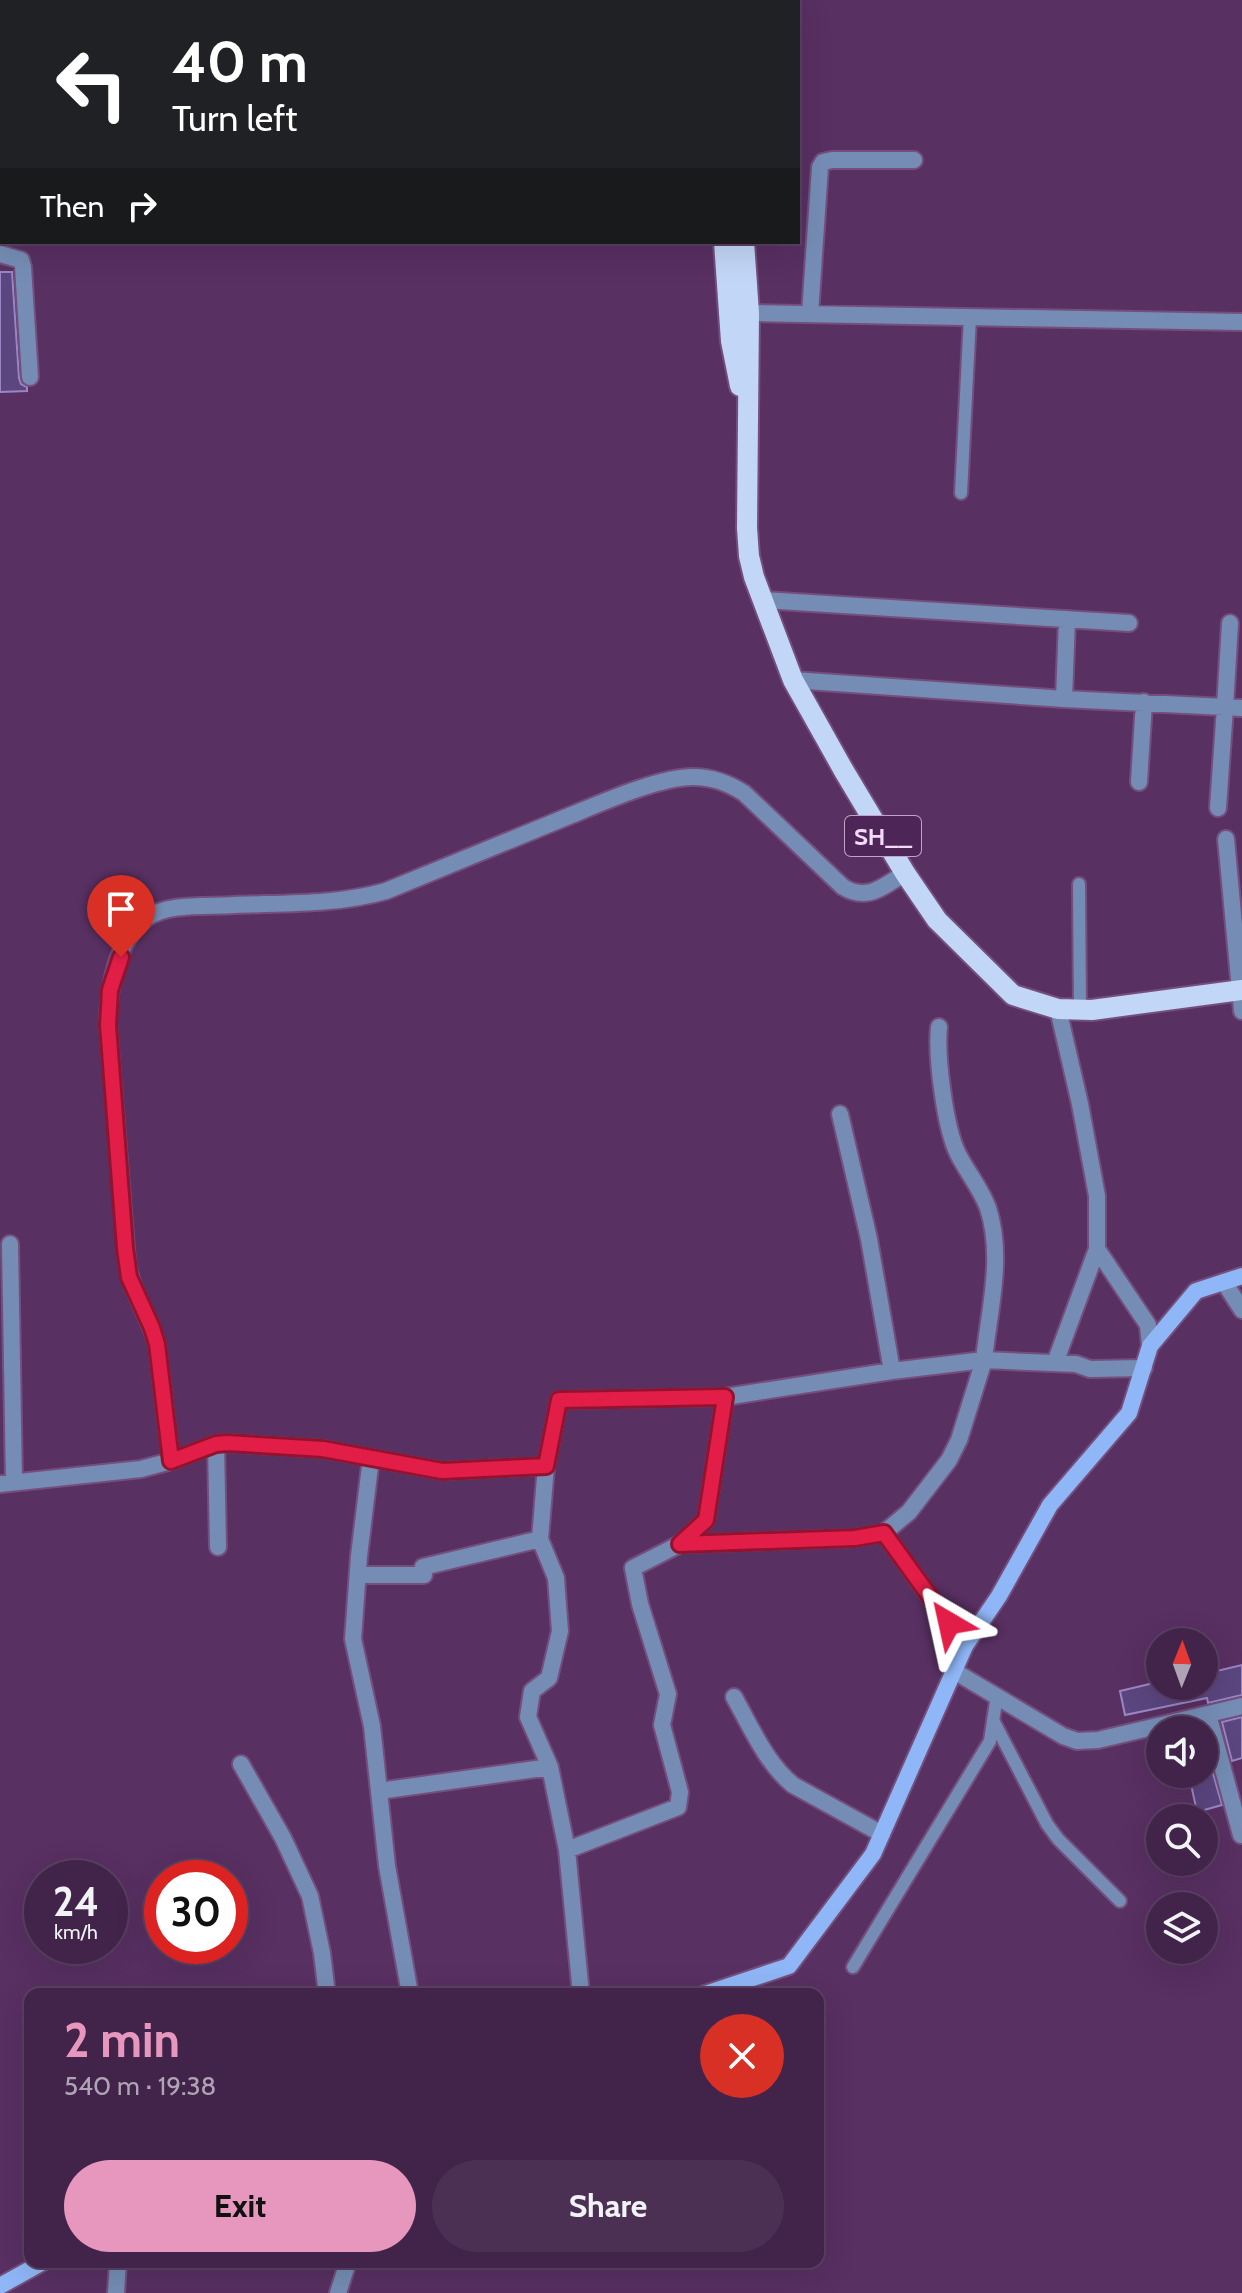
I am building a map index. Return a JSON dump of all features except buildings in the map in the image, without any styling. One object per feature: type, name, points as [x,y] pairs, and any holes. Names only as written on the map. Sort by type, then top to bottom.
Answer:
[{"type":"main road","name":"SH__","points":[[724,244],[731,341],[748,429]]},
{"type":"main road","name":"SH__","points":[[744,244],[749,313],[749,556],[793,680],[905,873],[937,920],[1013,995],[1058,1009],[1092,1010],[1241,990]]},
{"type":"street","points":[[34,0],[41,0]]},
{"type":"street","points":[[810,314],[820,167],[823,162],[914,160]]},
{"type":"street","points":[[0,254],[21,260],[23,267],[30,377]]},
{"type":"street","points":[[749,313],[1242,322]]},
{"type":"street","points":[[763,600],[1129,623]]},
{"type":"street","points":[[1064,699],[1067,619]]},
{"type":"street","points":[[1218,808],[1234,707],[1230,623]]},
{"type":"street","points":[[793,680],[1064,699],[1234,707]]},
{"type":"street","points":[[1139,782],[1144,702]]},
{"type":"street","points":[[171,1461],[157,1344],[129,1277],[108,1025],[114,972],[127,941],[146,918],[176,908],[340,901],[368,896],[620,796],[690,777],[727,782],[744,793],[852,892],[873,892],[905,873]]},
{"type":"street","points":[[1226,839],[1242,1011]]},
{"type":"street","points":[[1055,1363],[1097,1249],[1097,1196],[1058,1009]]},
{"type":"street","points":[[680,1544],[855,1538],[884,1533],[909,1512],[949,1460],[959,1440],[984,1360],[996,1255],[988,1208],[956,1151],[947,1116],[937,1044],[939,1027]]},
{"type":"street","points":[[840,1114],[869,1239],[892,1371]]},
{"type":"street","points":[[10,1244],[7,1483],[141,1469],[216,1444],[323,1449],[442,1471],[546,1466]]},
{"type":"street","points":[[723,1988],[789,1966],[873,1854],[965,1646],[999,1596],[1050,1505],[1129,1413],[1150,1346],[1148,1325],[1097,1249]]},
{"type":"street","points":[[1150,1346],[1196,1291],[1242,1276]]},
{"type":"street","points":[[1224,1282],[1242,1310]]},
{"type":"street","points":[[580,1988],[567,1850],[550,1767],[528,1717],[532,1691],[549,1678],[560,1631],[556,1578],[540,1539],[546,1466],[559,1400],[725,1397],[984,1360],[1076,1364],[1090,1369],[1144,1368]]},
{"type":"street","points":[[567,1850],[678,1807],[680,1792],[662,1730],[662,1715],[668,1694],[640,1604],[633,1568],[680,1544],[706,1520],[725,1397]]},
{"type":"street","points":[[216,1444],[218,1547]]},
{"type":"street","points":[[371,1458],[353,1639],[372,1726],[387,1866],[409,1988]]},
{"type":"street","points":[[884,1533],[965,1646]]},
{"type":"street","points":[[358,1575],[423,1571],[540,1539]]},
{"type":"street","points":[[954,1671],[1063,1736],[1077,1741],[1125,1735],[1242,1706]]},
{"type":"street","points":[[734,1697],[783,1777],[882,1834]]},
{"type":"street","points":[[1208,1714],[1241,1835]]},
{"type":"street","points":[[241,1764],[283,1838],[310,1896],[326,1988]]},
{"type":"street","points":[[379,1791],[550,1767]]},
{"type":"street","points":[[0,2286],[32,2268]]},
{"type":"street","points":[[116,2293],[118,2268]]},
{"type":"street","points":[[338,2293],[346,2268]]},
{"type":"lane","points":[[961,493],[970,317]]},
{"type":"lane","points":[[1079,884],[1080,1010]]},
{"type":"lane","points":[[853,1967],[984,1752],[1004,1699]]},
{"type":"lane","points":[[994,1722],[1052,1831],[1120,1901]]},
{"type":"route","points":[[121,957],[110,990],[108,1025],[125,1248],[129,1277],[157,1344],[171,1461],[216,1444],[227,1443],[323,1449],[442,1471],[546,1466],[559,1400],[725,1397],[706,1520],[680,1544],[855,1538],[884,1533],[949,1623]]}]
